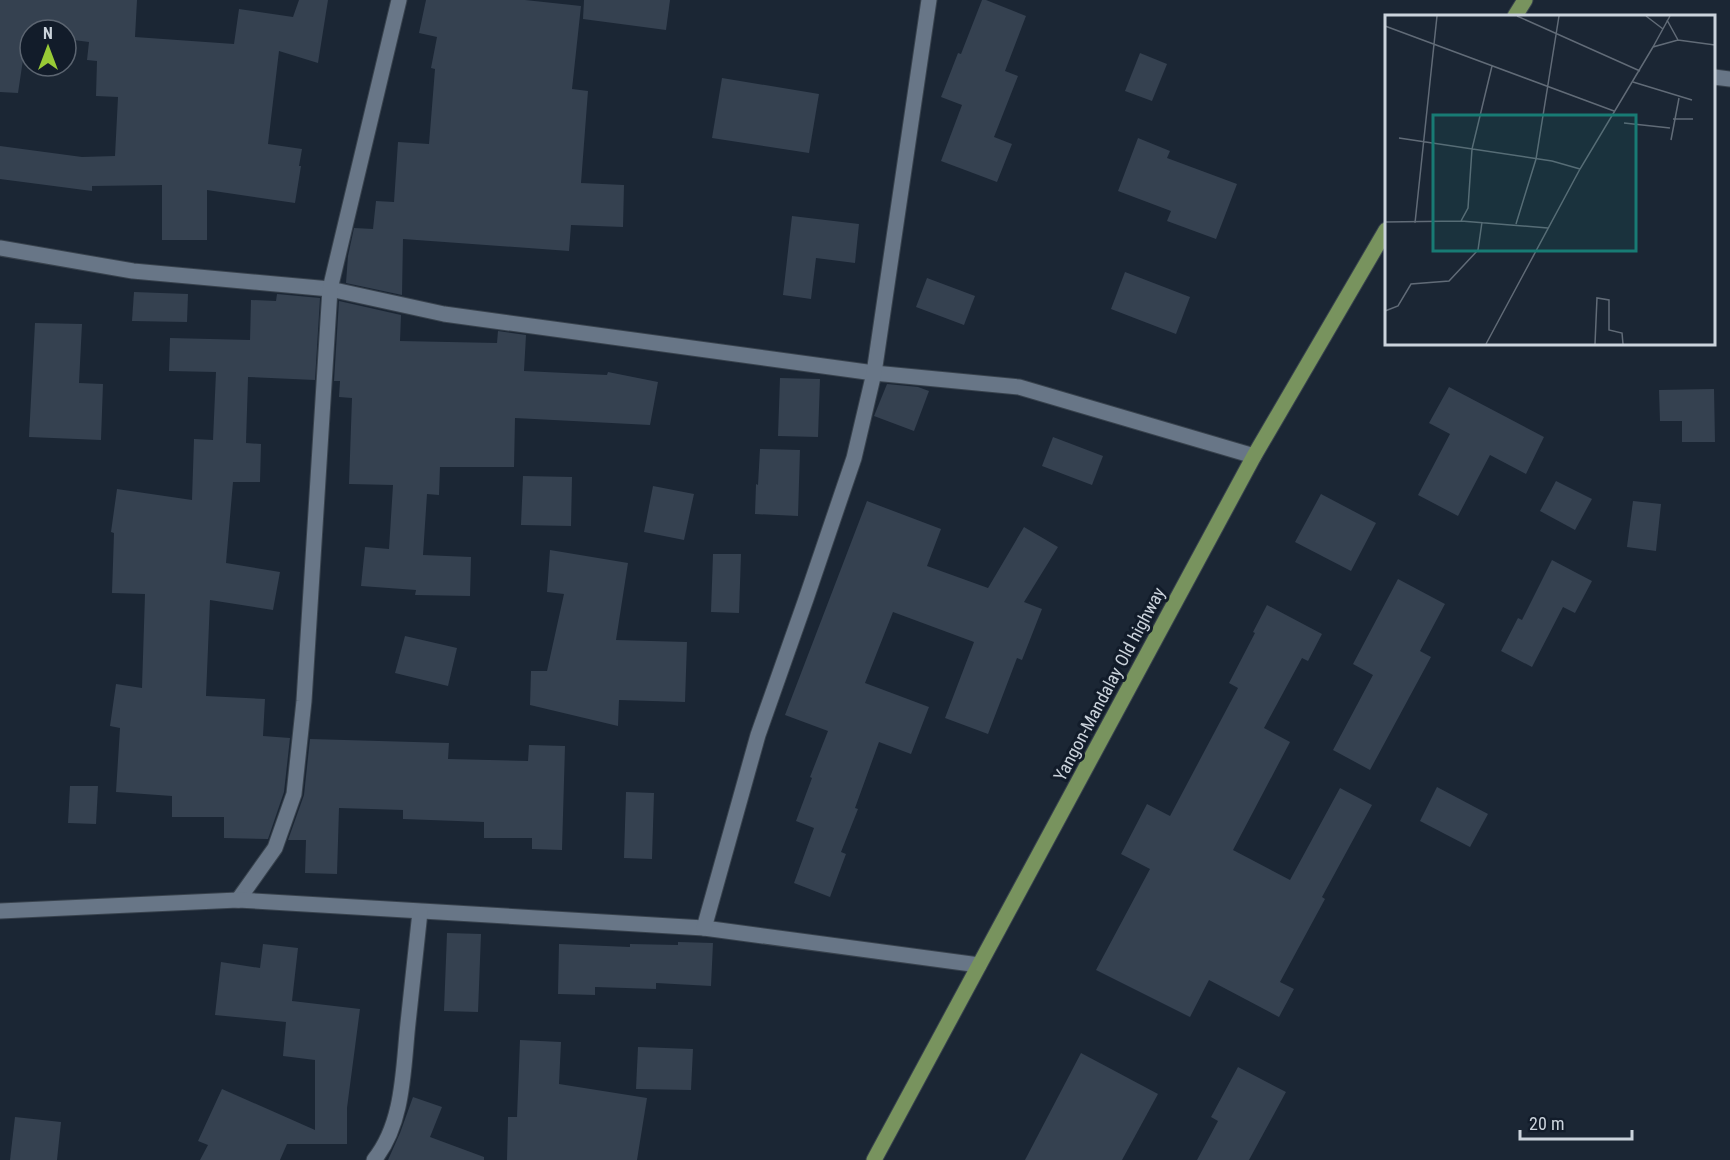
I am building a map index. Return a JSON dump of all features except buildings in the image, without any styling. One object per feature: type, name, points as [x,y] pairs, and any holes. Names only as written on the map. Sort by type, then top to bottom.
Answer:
[{"type":"main road","points":[[1516,15],[1525,0]]},
{"type":"main road","name":"Yangon-Mandalay Old highway","points":[[874,1160],[1254,456],[1385,232]]},
{"type":"street","points":[[238,900],[275,848],[294,794],[304,701],[330,289],[399,0]]},
{"type":"street","points":[[704,928],[758,735],[854,458],[874,373],[929,0]]},
{"type":"street","points":[[1715,77],[1730,78]]},
{"type":"street","points":[[0,248],[133,271],[330,289],[444,314],[874,373],[1019,387],[1254,456]]},
{"type":"street","points":[[0,911],[238,900],[704,928],[979,965]]},
{"type":"street","points":[[374,1160],[391,1132],[401,1093],[420,912]]}]
